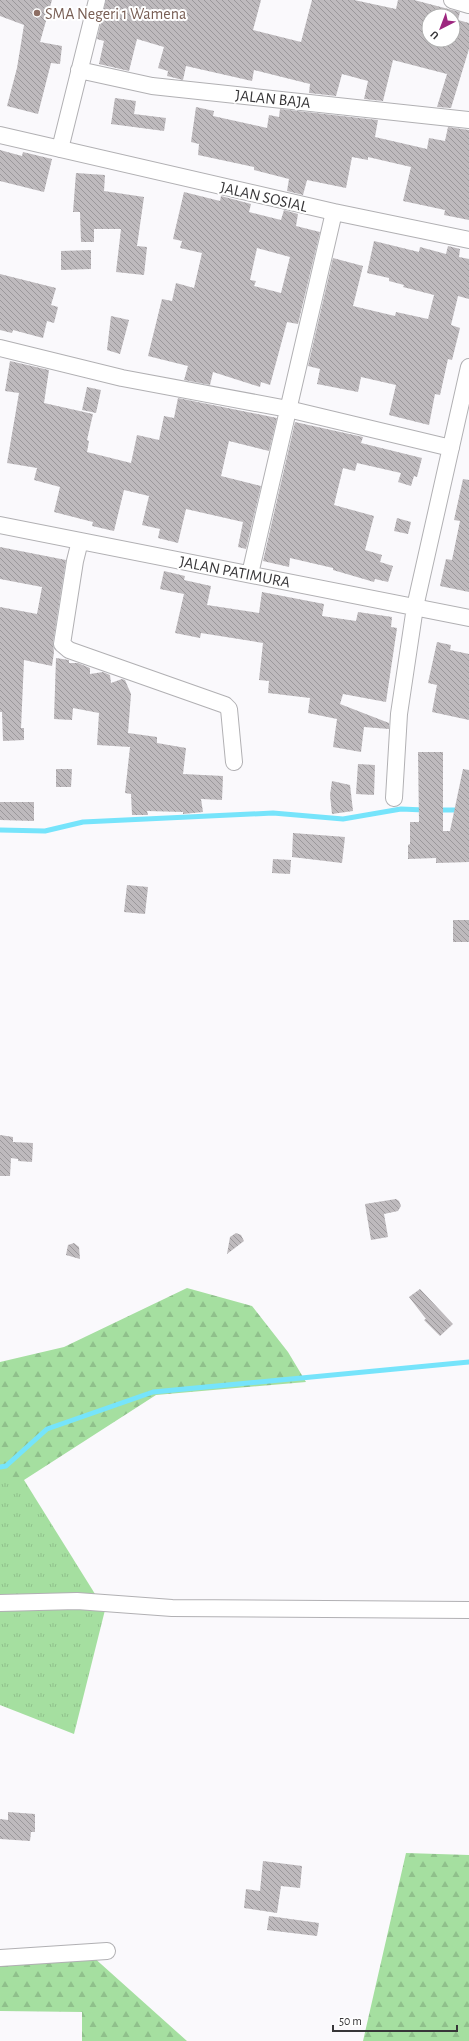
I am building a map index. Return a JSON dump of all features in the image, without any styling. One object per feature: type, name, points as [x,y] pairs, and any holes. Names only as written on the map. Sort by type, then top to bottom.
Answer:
[{"type":"street","points":[[60,149],[97,0]]},
{"type":"street","points":[[452,0],[469,5]]},
{"type":"street","name":"JALAN BAJA","points":[[79,70],[152,86],[469,120]]},
{"type":"street","name":"JALAN SOSIAL","points":[[0,135],[334,212],[469,240]]},
{"type":"street","points":[[250,574],[334,212]]},
{"type":"street","points":[[0,348],[122,378],[288,409],[451,448]]},
{"type":"street","points":[[394,798],[399,714],[415,607],[469,367]]},
{"type":"street","name":"JALAN PATIMURA","points":[[0,525],[469,618]]},
{"type":"street","points":[[80,541],[75,561],[62,644],[69,650],[229,708],[234,762]]},
{"type":"street","points":[[0,1603],[77,1601],[172,1608],[469,1610]]},
{"type":"street","points":[[0,1958],[107,1951]]},
{"type":"green space","points":[[187,1288],[252,1306],[288,1352],[306,1382],[156,1395],[24,1480],[0,1480],[0,1362],[64,1347]]},
{"type":"green space","points":[[0,1480],[24,1480],[105,1610],[74,1734],[0,1705]]},
{"type":"green space","points":[[406,1853],[469,1855],[469,2041],[363,2041]]},
{"type":"green space","points":[[82,1947],[187,2041],[82,2041],[82,2012],[0,2011],[0,1956]]},
{"type":"building","points":[[0,0],[52,0],[40,42],[62,46],[60,64],[51,63],[38,114],[7,106],[17,68],[24,25],[0,16]]},
{"type":"building","points":[[106,0],[261,0],[253,30],[301,42],[312,0],[354,0],[396,9],[398,0],[414,0],[445,8],[421,8],[421,48],[461,48],[461,21],[469,23],[469,49],[451,108],[437,107],[447,74],[393,60],[383,101],[364,99],[368,81],[342,74],[336,96],[309,93],[310,84],[254,70],[252,81],[186,66],[183,80],[167,76],[168,71],[158,68],[164,47],[137,39],[129,71],[99,64],[104,41],[97,39]]},
{"type":"building","points":[[115,98],[136,101],[134,114],[166,118],[164,131],[111,124]]},
{"type":"building","points":[[196,107],[214,111],[213,116],[267,128],[269,115],[279,117],[280,109],[378,120],[375,137],[427,149],[429,138],[445,141],[448,127],[469,130],[469,220],[444,215],[445,210],[403,201],[411,167],[368,157],[368,160],[352,157],[346,188],[307,180],[303,195],[287,191],[289,179],[254,170],[254,167],[198,155],[199,144],[191,142]]},
{"type":"building","points":[[0,150],[22,156],[23,152],[52,159],[44,192],[0,181]]},
{"type":"building","points":[[76,173],[105,175],[104,191],[144,197],[137,246],[147,247],[144,275],[116,272],[121,229],[94,229],[94,242],[81,242],[80,212],[73,212]]},
{"type":"building","points":[[184,192],[220,201],[221,196],[251,204],[249,212],[281,220],[284,210],[298,214],[296,226],[320,232],[298,324],[287,322],[270,385],[261,382],[260,387],[213,372],[210,385],[184,380],[188,366],[148,356],[162,299],[172,301],[176,283],[194,288],[202,253],[180,248],[182,241],[173,239]],"holes":[[[257,248],[290,257],[281,293],[254,286],[256,281],[250,280]]]},
{"type":"building","points":[[374,241],[419,252],[420,247],[446,254],[448,246],[460,249],[459,257],[469,259],[469,299],[458,296],[451,325],[460,328],[452,360],[448,359],[440,395],[435,394],[429,425],[389,415],[396,385],[361,377],[358,392],[317,384],[320,369],[308,366],[333,258],[363,266],[353,306],[395,316],[396,312],[428,319],[434,295],[403,287],[404,285],[389,281],[389,278],[367,273]]},
{"type":"building","points":[[91,250],[91,269],[61,270],[61,251]]},
{"type":"building","points":[[0,274],[56,288],[51,305],[58,307],[54,323],[47,321],[43,338],[13,330],[12,333],[0,330]]},
{"type":"building","points":[[111,316],[129,320],[120,354],[107,350]]},
{"type":"building","points":[[10,361],[49,370],[44,403],[93,414],[87,440],[89,441],[87,452],[131,463],[137,435],[159,440],[164,416],[174,418],[178,398],[277,418],[269,451],[229,441],[221,476],[261,486],[246,549],[238,547],[243,522],[186,509],[178,543],[158,538],[160,529],[142,525],[149,496],[124,490],[114,531],[92,526],[93,522],[54,512],[60,487],[34,480],[37,468],[7,463],[19,393],[5,391]]},
{"type":"building","points":[[87,387],[101,390],[96,413],[82,410]]},
{"type":"building","points":[[295,422],[363,437],[361,443],[422,458],[417,477],[414,476],[411,486],[398,482],[401,473],[357,463],[355,471],[343,468],[334,505],[374,516],[365,550],[382,555],[380,562],[393,566],[388,582],[375,579],[374,582],[333,570],[333,568],[290,558],[289,567],[263,561]]},
{"type":"building","points":[[463,479],[469,480],[469,592],[440,586],[446,559],[452,560],[460,521],[454,520]]},
{"type":"building","points":[[397,518],[411,522],[408,534],[394,531]]},
{"type":"building","points":[[0,547],[66,560],[53,643],[54,652],[52,666],[24,660],[21,728],[24,728],[24,740],[3,741],[2,712],[0,712],[0,607],[37,614],[42,587],[0,579]]},
{"type":"building","points":[[164,571],[185,576],[184,580],[211,586],[207,605],[259,613],[262,592],[324,604],[322,616],[356,621],[358,612],[392,617],[391,627],[397,628],[386,702],[343,694],[340,704],[389,723],[389,729],[364,727],[361,752],[333,747],[337,719],[308,713],[310,698],[268,693],[269,681],[259,680],[263,643],[201,633],[200,638],[175,633],[184,594],[160,589]]},
{"type":"building","points":[[437,642],[451,645],[450,650],[469,654],[469,720],[432,712],[437,685],[428,683]]},
{"type":"building","points":[[56,658],[69,660],[69,663],[78,663],[90,668],[90,674],[103,672],[110,675],[111,683],[122,679],[125,680],[131,694],[128,733],[157,737],[157,743],[186,748],[183,774],[223,776],[222,800],[201,799],[203,812],[183,814],[183,812],[147,811],[148,815],[132,815],[131,794],[125,793],[130,747],[97,745],[99,713],[73,708],[72,720],[54,719]]},
{"type":"building","points":[[418,752],[443,752],[443,831],[450,831],[463,769],[469,770],[469,862],[436,863],[436,858],[408,859],[410,822],[419,822]]},
{"type":"building","points":[[358,764],[375,765],[374,795],[356,794]]},
{"type":"building","points":[[56,769],[72,769],[71,787],[56,787]]},
{"type":"building","points":[[332,781],[350,785],[353,811],[332,814],[330,795]]},
{"type":"building","points":[[0,802],[34,802],[34,821],[0,820]]},
{"type":"building","points":[[293,833],[345,837],[342,863],[292,857]]},
{"type":"building","points":[[273,859],[291,860],[290,874],[272,873]]},
{"type":"building","points":[[127,885],[148,887],[145,914],[124,912]]},
{"type":"building","points":[[453,920],[469,920],[469,942],[453,942]]},
{"type":"building","points":[[0,1135],[13,1137],[13,1142],[33,1143],[32,1162],[18,1161],[18,1159],[11,1158],[10,1176],[0,1176]]},
{"type":"building","points":[[396,1199],[399,1201],[401,1206],[398,1211],[384,1214],[388,1237],[371,1240],[365,1204]]},
{"type":"building","points":[[236,1233],[241,1235],[244,1241],[227,1254],[230,1237]]},
{"type":"building","points":[[74,1243],[79,1247],[80,1259],[66,1255],[68,1245]]},
{"type":"building","points":[[420,1289],[453,1324],[440,1336],[424,1320],[426,1319],[409,1297]]},
{"type":"building","points":[[8,1812],[35,1814],[35,1832],[31,1832],[30,1841],[0,1839],[0,1819],[8,1820]]},
{"type":"building","points":[[263,1861],[302,1866],[300,1888],[281,1886],[277,1913],[244,1908],[246,1889],[260,1891]]},
{"type":"building","points":[[269,1916],[319,1923],[317,1936],[267,1930]]},
{"type":"waterway","points":[[0,830],[45,831],[83,822],[273,813],[343,819],[401,809],[424,810]]},
{"type":"waterway","points":[[436,810],[469,810]]},
{"type":"waterway","points":[[0,1467],[6,1466],[47,1429],[153,1392],[469,1362]]},
{"type":"place","name":"SMA Negeri 1 Wamena","points":[[37,13]]}]
